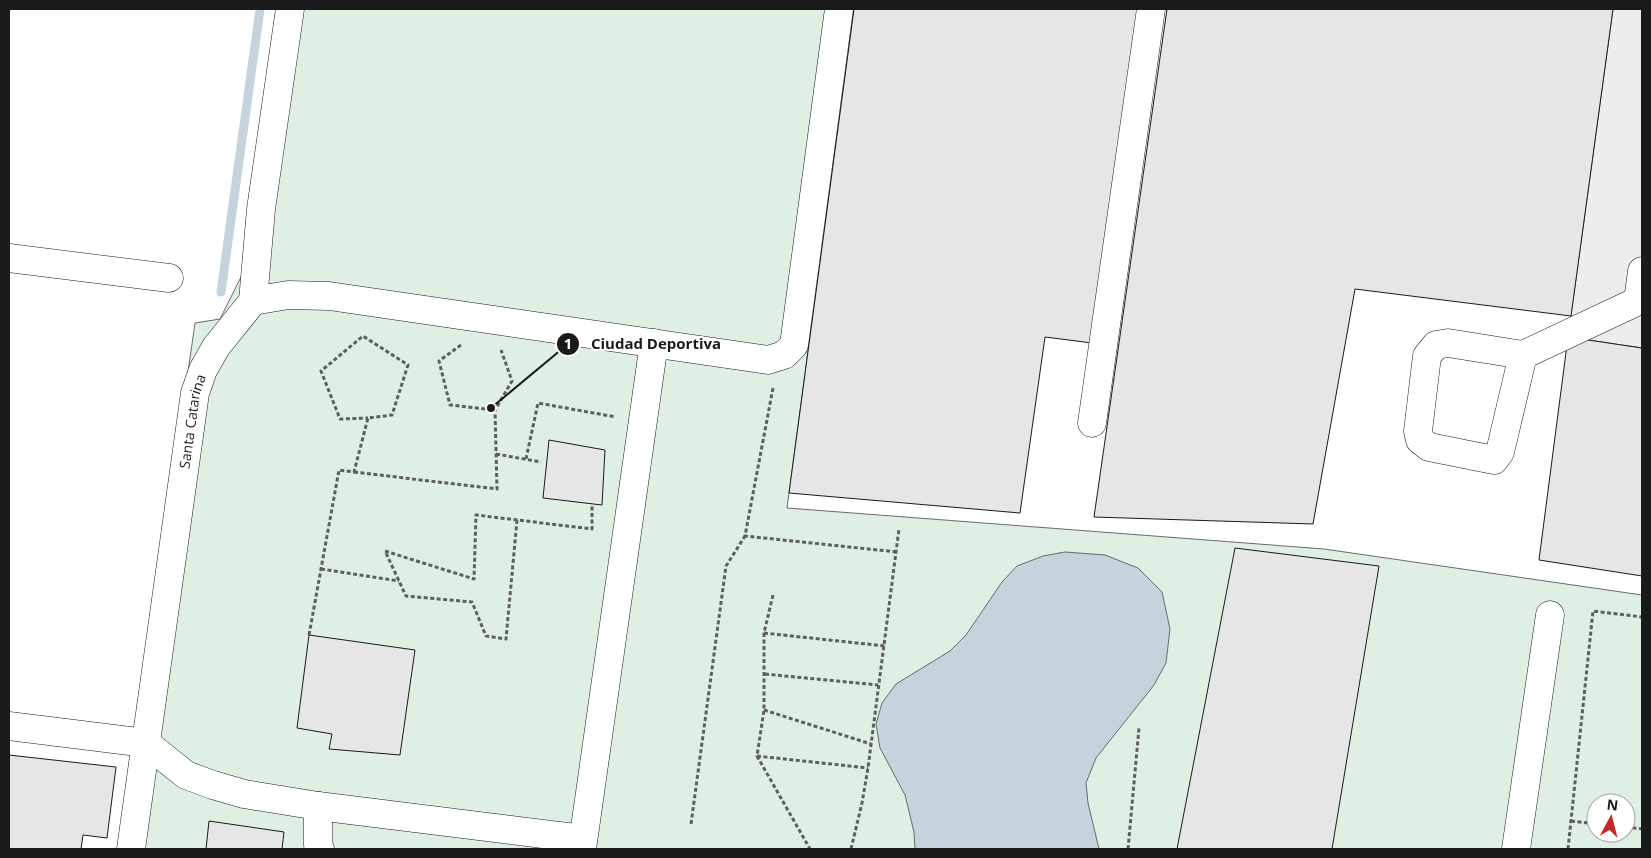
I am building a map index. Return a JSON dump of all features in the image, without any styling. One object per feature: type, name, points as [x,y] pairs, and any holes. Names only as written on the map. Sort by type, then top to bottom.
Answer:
[{"type":"street","points":[[290,9],[261,209],[253,300],[288,295],[329,296],[768,360],[784,355],[794,345],[839,9]]},
{"type":"street","points":[[1092,423],[1151,9]]},
{"type":"street","points":[[9,258],[169,278]]},
{"type":"street","points":[[1524,356],[1500,452],[1494,460],[1429,447],[1420,440],[1418,432],[1427,356],[1436,345],[1448,343],[1524,356],[1640,301],[1642,271]]},
{"type":"street","name":"Santa Catarina","points":[[131,849],[194,393],[203,370],[216,347],[253,300]]},
{"type":"street","points":[[9,726],[146,743],[186,775],[244,794],[582,844],[654,343]]},
{"type":"street","points":[[1516,849],[1550,614]]},
{"type":"street","points":[[318,806],[318,845],[320,849]]},
{"type":"path","points":[[363,336],[408,365],[392,415],[368,418],[340,419],[321,371],[363,336]]},
{"type":"path","points":[[462,343],[439,361],[450,405],[495,410]]},
{"type":"path","points":[[310,635],[339,470],[497,489],[495,410],[512,381],[500,348]]},
{"type":"path","points":[[691,824],[726,566],[745,536],[773,386]]},
{"type":"path","points":[[526,459],[538,403],[623,418]]},
{"type":"path","points":[[354,472],[368,418]]},
{"type":"path","points":[[496,454],[541,462]]},
{"type":"path","points":[[517,520],[506,639],[486,636],[472,602],[406,596],[385,551],[474,579],[476,515],[592,529],[592,504]]},
{"type":"path","points":[[851,849],[868,768],[899,529]]},
{"type":"path","points":[[745,536],[897,552]]},
{"type":"path","points":[[321,569],[399,581]]},
{"type":"path","points":[[773,595],[764,632],[764,710],[757,756],[810,849]]},
{"type":"path","points":[[1568,849],[1593,611],[1642,617]]},
{"type":"path","points":[[764,632],[885,646]]},
{"type":"path","points":[[765,674],[878,685]]},
{"type":"path","points":[[764,710],[871,744]]},
{"type":"path","points":[[1128,849],[1139,728]]},
{"type":"path","points":[[757,756],[868,768]]},
{"type":"path","points":[[1571,821],[1586,823]]},
{"type":"green space","points":[[276,9],[854,9],[787,508],[1324,549],[1642,595],[1642,849],[120,849],[195,323],[220,319],[243,273]]},
{"type":"shaded area","points":[[1613,9],[1642,9],[1642,348],[1568,337]]},
{"type":"shaded area","points":[[1065,552],[1105,555],[1138,568],[1162,592],[1170,629],[1166,663],[1154,685],[1096,758],[1086,783],[1088,803],[1099,849],[915,849],[914,832],[905,795],[880,748],[876,724],[882,703],[896,684],[950,651],[966,635],[1002,582],[1017,566],[1043,556]]},
{"type":"building","points":[[854,9],[1138,9],[1092,343],[1045,337],[1020,513],[789,493]]},
{"type":"building","points":[[1167,9],[1613,9],[1571,316],[1355,289],[1313,524],[1094,517]]},
{"type":"building","points":[[1568,337],[1642,348],[1642,576],[1539,560]]},
{"type":"building","points":[[549,440],[605,450],[602,505],[543,498]]},
{"type":"building","points":[[1235,548],[1379,566],[1332,849],[1177,849]]},
{"type":"building","points":[[309,635],[415,650],[400,755],[329,749],[332,734],[297,728]]},
{"type":"building","points":[[9,755],[116,767],[107,838],[83,835],[81,849],[9,849]]},
{"type":"building","points":[[209,821],[284,832],[282,849],[206,849]]},
{"type":"waterway","points":[[221,292],[260,9]]},
{"type":"place","name":"Ciudad Deportiva","points":[[491,408]]}]
